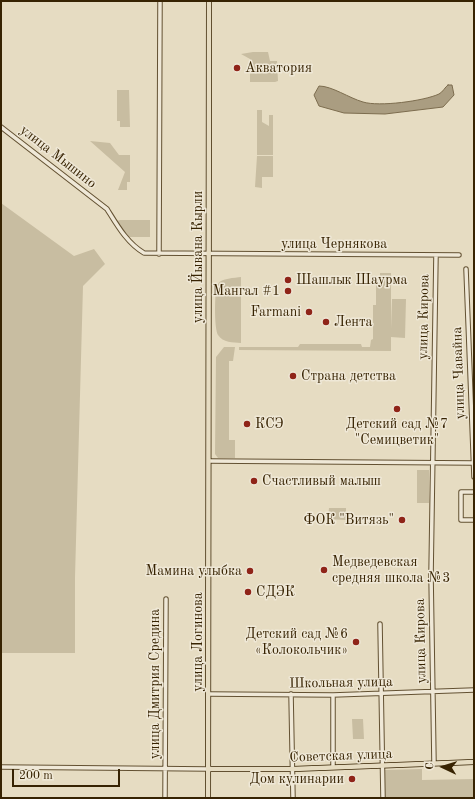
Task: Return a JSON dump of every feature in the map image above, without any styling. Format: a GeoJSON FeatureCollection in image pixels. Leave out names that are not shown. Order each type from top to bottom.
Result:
{"type":"FeatureCollection","features":[{"type":"Feature","properties":{"kind":"main road","name":"улица Йывана Кырли"},"geometry":{"type":"LineString","coordinates":[[209,1],[209,514]]}},
{"type":"Feature","properties":{"kind":"main road","name":"улица Логинова"},"geometry":{"type":"LineString","coordinates":[[208,798],[209,514]]}},
{"type":"Feature","properties":{"kind":"main road","name":"Советская улица"},"geometry":{"type":"LineString","coordinates":[[208,769],[334,768],[474,762]]}},
{"type":"Feature","properties":{"kind":"street"},"geometry":{"type":"LineString","coordinates":[[159,254],[160,1]]}},
{"type":"Feature","properties":{"kind":"street","name":"улица Мышино"},"geometry":{"type":"LineString","coordinates":[[1,127],[107,209],[113,221],[138,250],[144,253],[159,254]]}},
{"type":"Feature","properties":{"kind":"street","name":"улица Чернякова"},"geometry":{"type":"LineString","coordinates":[[159,254],[460,255]]}},
{"type":"Feature","properties":{"kind":"street","name":"улица Кирова"},"geometry":{"type":"LineString","coordinates":[[434,763],[433,462],[436,255]]}},
{"type":"Feature","properties":{"kind":"street","name":"улица Чавайна"},"geometry":{"type":"LineString","coordinates":[[466,269],[472,375],[474,477]]}},
{"type":"Feature","properties":{"kind":"street"},"geometry":{"type":"LineString","coordinates":[[209,461],[473,463]]}},
{"type":"Feature","properties":{"kind":"street"},"geometry":{"type":"LineString","coordinates":[[474,492],[461,492],[461,520],[474,520]]}},
{"type":"Feature","properties":{"kind":"street","name":"улица Дмитрия Средина"},"geometry":{"type":"LineString","coordinates":[[166,599],[166,798]]}},
{"type":"Feature","properties":{"kind":"street"},"geometry":{"type":"LineString","coordinates":[[380,624],[383,694],[383,798]]}},
{"type":"Feature","properties":{"kind":"street","name":"Школьная улица"},"geometry":{"type":"LineString","coordinates":[[209,694],[333,695],[474,690]]}},
{"type":"Feature","properties":{"kind":"street"},"geometry":{"type":"LineString","coordinates":[[291,694],[293,798]]}},
{"type":"Feature","properties":{"kind":"street"},"geometry":{"type":"LineString","coordinates":[[333,695],[334,768]]}},
{"type":"Feature","properties":{"kind":"street"},"geometry":{"type":"LineString","coordinates":[[1,767],[208,769]]}},
{"type":"Feature","properties":{"kind":"shaded area"},"geometry":{"type":"Polygon","coordinates":[[[268,52],[270,61],[277,61],[278,81],[250,82],[250,59],[241,54],[268,52]]]}},
{"type":"Feature","properties":{"kind":"shaded area"},"geometry":{"type":"Polygon","coordinates":[[[448,85],[452,85],[454,95],[443,107],[385,114],[344,113],[319,106],[314,95],[319,86],[335,90],[363,102],[390,104],[432,97],[440,93],[448,85]]]}},
{"type":"Feature","properties":{"kind":"shaded area"},"geometry":{"type":"Polygon","coordinates":[[[117,90],[129,90],[130,127],[120,127],[120,121],[117,121],[117,90]]]}},
{"type":"Feature","properties":{"kind":"shaded area"},"geometry":{"type":"Polygon","coordinates":[[[257,110],[262,110],[262,122],[269,126],[269,115],[273,115],[273,155],[257,155],[257,110]]]}},
{"type":"Feature","properties":{"kind":"shaded area"},"geometry":{"type":"Polygon","coordinates":[[[90,141],[110,143],[119,155],[130,155],[130,182],[127,182],[127,190],[118,190],[125,172],[90,141]]]}},
{"type":"Feature","properties":{"kind":"shaded area"},"geometry":{"type":"Polygon","coordinates":[[[257,156],[273,156],[273,177],[262,177],[262,188],[255,187],[257,156]]]}},
{"type":"Feature","properties":{"kind":"shaded area"},"geometry":{"type":"Polygon","coordinates":[[[1,203],[74,256],[94,249],[105,264],[83,286],[75,577],[75,653],[1,653],[1,203]]]}},
{"type":"Feature","properties":{"kind":"shaded area"},"geometry":{"type":"Polygon","coordinates":[[[150,220],[150,237],[128,237],[117,223],[117,221],[150,220]]]}},
{"type":"Feature","properties":{"kind":"shaded area"},"geometry":{"type":"Polygon","coordinates":[[[380,273],[391,273],[391,329],[392,299],[406,299],[405,338],[391,337],[391,351],[239,350],[239,347],[298,347],[300,344],[361,344],[362,347],[370,347],[371,340],[373,339],[373,305],[376,305],[376,285],[371,285],[371,283],[380,283],[380,273]]]}},
{"type":"Feature","properties":{"kind":"shaded area"},"geometry":{"type":"Polygon","coordinates":[[[241,277],[241,343],[225,341],[220,338],[217,332],[215,310],[218,284],[225,279],[241,277]]]}},
{"type":"Feature","properties":{"kind":"shaded area"},"geometry":{"type":"Polygon","coordinates":[[[224,347],[235,347],[233,361],[229,361],[229,440],[235,440],[235,458],[218,458],[215,454],[216,357],[224,347]]]}},
{"type":"Feature","properties":{"kind":"shaded area"},"geometry":{"type":"Polygon","coordinates":[[[417,470],[429,470],[429,503],[417,503],[417,470]]]}},
{"type":"Feature","properties":{"kind":"shaded area"},"geometry":{"type":"Polygon","coordinates":[[[329,508],[346,508],[346,520],[328,519],[329,508]]]}},
{"type":"Feature","properties":{"kind":"shaded area"},"geometry":{"type":"Polygon","coordinates":[[[352,719],[363,719],[364,739],[353,739],[352,719]]]}},
{"type":"Feature","properties":{"kind":"shaded area"},"geometry":{"type":"Polygon","coordinates":[[[422,769],[422,780],[474,779],[474,798],[385,798],[385,770],[422,769]]]}},
{"type":"Feature","properties":{"kind":"place","name":"Акватория"},"geometry":{"type":"Point","coordinates":[237,68]}},
{"type":"Feature","properties":{"kind":"place","name":"Шашлык Шаурма"},"geometry":{"type":"Point","coordinates":[288,280]}},
{"type":"Feature","properties":{"kind":"place","name":"Мангал #1"},"geometry":{"type":"Point","coordinates":[288,291]}},
{"type":"Feature","properties":{"kind":"place","name":"Farmani"},"geometry":{"type":"Point","coordinates":[309,312]}},
{"type":"Feature","properties":{"kind":"place","name":"Лента"},"geometry":{"type":"Point","coordinates":[326,322]}},
{"type":"Feature","properties":{"kind":"place","name":"Страна детства"},"geometry":{"type":"Point","coordinates":[293,376]}},
{"type":"Feature","properties":{"kind":"place","name":"Детский сад №7 \"Семицветик\""},"geometry":{"type":"Point","coordinates":[397,409]}},
{"type":"Feature","properties":{"kind":"place","name":"КСЭ"},"geometry":{"type":"Point","coordinates":[247,424]}},
{"type":"Feature","properties":{"kind":"place","name":"Счастливый малыш"},"geometry":{"type":"Point","coordinates":[254,481]}},
{"type":"Feature","properties":{"kind":"place","name":"ФОК \"Витязь\""},"geometry":{"type":"Point","coordinates":[402,520]}},
{"type":"Feature","properties":{"kind":"place","name":"Медведевская средняя школа №3"},"geometry":{"type":"Point","coordinates":[324,570]}},
{"type":"Feature","properties":{"kind":"place","name":"Мамина улыбка"},"geometry":{"type":"Point","coordinates":[250,571]}},
{"type":"Feature","properties":{"kind":"place","name":"СДЭК"},"geometry":{"type":"Point","coordinates":[248,592]}},
{"type":"Feature","properties":{"kind":"place","name":"Детский сад №6 «Колокольчик»"},"geometry":{"type":"Point","coordinates":[356,642]}},
{"type":"Feature","properties":{"kind":"place","name":"Дом кулинарии"},"geometry":{"type":"Point","coordinates":[352,779]}}]}
